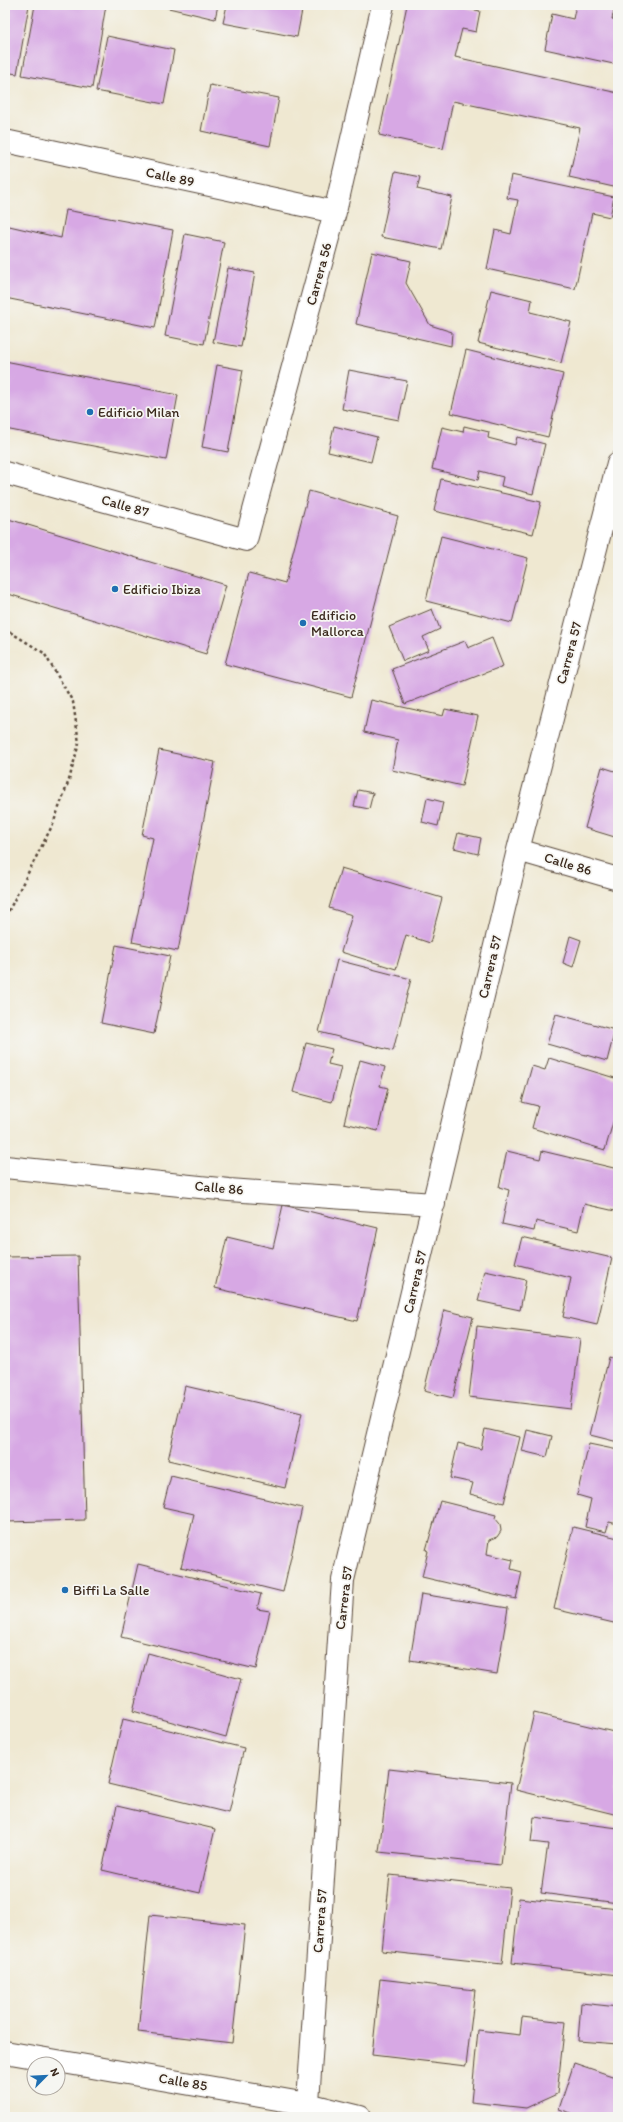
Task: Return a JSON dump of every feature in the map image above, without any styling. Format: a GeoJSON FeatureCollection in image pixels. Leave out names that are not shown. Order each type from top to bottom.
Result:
{"type":"FeatureCollection","features":[{"type":"Feature","properties":{"kind":"street","name":"Carrera 56"},"geometry":{"type":"LineString","coordinates":[[246,540],[335,212],[383,5]]}},
{"type":"Feature","properties":{"kind":"street","name":"Calle 89"},"geometry":{"type":"LineString","coordinates":[[5,141],[335,212]]}},
{"type":"Feature","properties":{"kind":"street","name":"Carrera 57"},"geometry":{"type":"LineString","coordinates":[[307,2110],[343,1580],[518,850],[618,463]]}},
{"type":"Feature","properties":{"kind":"street","name":"Calle 87"},"geometry":{"type":"LineString","coordinates":[[5,473],[246,540]]}},
{"type":"Feature","properties":{"kind":"street","name":"Calle 86"},"geometry":{"type":"LineString","coordinates":[[518,850],[618,879]]}},
{"type":"Feature","properties":{"kind":"street","name":"Calle 86"},"geometry":{"type":"LineString","coordinates":[[5,1167],[230,1190],[434,1204]]}},
{"type":"Feature","properties":{"kind":"street","name":"Calle 85"},"geometry":{"type":"LineString","coordinates":[[5,2052],[307,2110],[360,2117]]}},
{"type":"Feature","properties":{"kind":"path"},"geometry":{"type":"LineString","coordinates":[[5,629],[44,653],[73,702],[78,743],[69,780],[53,824],[5,918]]}},
{"type":"Feature","properties":{"kind":"building"},"geometry":{"type":"Polygon","coordinates":[[[5,5],[29,5],[17,74],[5,72],[5,5]]]}},
{"type":"Feature","properties":{"kind":"building"},"geometry":{"type":"Polygon","coordinates":[[[35,5],[106,5],[92,88],[22,75],[35,5]]]}},
{"type":"Feature","properties":{"kind":"building"},"geometry":{"type":"Polygon","coordinates":[[[156,5],[218,5],[215,19],[156,5]]]}},
{"type":"Feature","properties":{"kind":"building"},"geometry":{"type":"Polygon","coordinates":[[[227,5],[303,5],[297,37],[223,23],[227,5]]]}},
{"type":"Feature","properties":{"kind":"building"},"geometry":{"type":"Polygon","coordinates":[[[407,5],[467,5],[466,8],[480,11],[476,32],[462,29],[455,57],[618,93],[618,188],[569,177],[580,128],[453,101],[443,149],[379,135],[407,5]]]}},
{"type":"Feature","properties":{"kind":"building"},"geometry":{"type":"Polygon","coordinates":[[[576,5],[615,5],[612,19],[618,20],[618,65],[545,49],[552,14],[573,19],[576,5]]]}},
{"type":"Feature","properties":{"kind":"building"},"geometry":{"type":"Polygon","coordinates":[[[107,36],[174,50],[164,104],[96,91],[107,36]]]}},
{"type":"Feature","properties":{"kind":"building"},"geometry":{"type":"Polygon","coordinates":[[[210,85],[279,98],[270,146],[201,131],[210,85]]]}},
{"type":"Feature","properties":{"kind":"building"},"geometry":{"type":"Polygon","coordinates":[[[395,172],[420,177],[417,189],[452,197],[441,249],[381,237],[395,172]]]}},
{"type":"Feature","properties":{"kind":"building"},"geometry":{"type":"Polygon","coordinates":[[[511,175],[614,197],[610,217],[592,213],[575,289],[487,269],[495,230],[511,234],[518,200],[507,198],[511,175]]]}},
{"type":"Feature","properties":{"kind":"building"},"geometry":{"type":"Polygon","coordinates":[[[66,210],[173,230],[155,328],[5,298],[5,225],[61,238],[66,210]]]}},
{"type":"Feature","properties":{"kind":"building"},"geometry":{"type":"Polygon","coordinates":[[[185,234],[224,242],[204,344],[165,336],[185,234]]]}},
{"type":"Feature","properties":{"kind":"building"},"geometry":{"type":"Polygon","coordinates":[[[372,252],[411,261],[406,283],[430,325],[452,332],[451,346],[356,324],[372,252]]]}},
{"type":"Feature","properties":{"kind":"building"},"geometry":{"type":"Polygon","coordinates":[[[228,268],[255,273],[241,347],[213,342],[228,268]]]}},
{"type":"Feature","properties":{"kind":"building"},"geometry":{"type":"Polygon","coordinates":[[[491,290],[532,300],[530,312],[571,322],[561,363],[478,343],[491,290]]]}},
{"type":"Feature","properties":{"kind":"building"},"geometry":{"type":"Polygon","coordinates":[[[466,350],[563,374],[548,437],[451,413],[466,350]]]}},
{"type":"Feature","properties":{"kind":"building","name":"Edificio Milan"},"geometry":{"type":"Polygon","coordinates":[[[5,361],[178,395],[166,460],[5,429],[5,361]]]}},
{"type":"Feature","properties":{"kind":"building"},"geometry":{"type":"Polygon","coordinates":[[[217,365],[243,370],[228,452],[202,447],[217,365]]]}},
{"type":"Feature","properties":{"kind":"building"},"geometry":{"type":"Polygon","coordinates":[[[349,370],[407,381],[399,420],[342,409],[349,370]]]}},
{"type":"Feature","properties":{"kind":"building"},"geometry":{"type":"Polygon","coordinates":[[[334,426],[377,437],[371,462],[328,452],[334,426]]]}},
{"type":"Feature","properties":{"kind":"building"},"geometry":{"type":"Polygon","coordinates":[[[464,426],[489,432],[488,438],[515,445],[517,437],[545,444],[533,494],[501,486],[503,477],[480,471],[478,480],[432,469],[442,427],[463,432],[464,426]]]}},
{"type":"Feature","properties":{"kind":"building"},"geometry":{"type":"Polygon","coordinates":[[[441,479],[541,502],[533,534],[434,511],[441,479]]]}},
{"type":"Feature","properties":{"kind":"building","name":"Edificio Mallorca"},"geometry":{"type":"Polygon","coordinates":[[[309,491],[398,516],[351,697],[225,664],[249,573],[285,583],[309,491]]]}},
{"type":"Feature","properties":{"kind":"building","name":"Edificio Ibiza"},"geometry":{"type":"Polygon","coordinates":[[[5,518],[226,585],[206,654],[5,593],[5,518]]]}},
{"type":"Feature","properties":{"kind":"building"},"geometry":{"type":"Polygon","coordinates":[[[441,536],[528,558],[512,623],[426,601],[441,536]]]}},
{"type":"Feature","properties":{"kind":"building"},"geometry":{"type":"Polygon","coordinates":[[[432,609],[440,629],[423,637],[429,650],[403,661],[389,627],[432,609]]]}},
{"type":"Feature","properties":{"kind":"building"},"geometry":{"type":"Polygon","coordinates":[[[492,638],[503,666],[405,704],[392,669],[465,641],[468,648],[492,638]]]}},
{"type":"Feature","properties":{"kind":"building"},"geometry":{"type":"Polygon","coordinates":[[[371,700],[443,716],[445,709],[478,716],[462,786],[392,770],[398,740],[364,732],[371,700]]]}},
{"type":"Feature","properties":{"kind":"building"},"geometry":{"type":"Polygon","coordinates":[[[159,750],[215,762],[178,951],[132,942],[153,838],[142,835],[159,750]]]}},
{"type":"Feature","properties":{"kind":"building"},"geometry":{"type":"Polygon","coordinates":[[[602,767],[618,772],[618,838],[585,828],[602,767]]]}},
{"type":"Feature","properties":{"kind":"building"},"geometry":{"type":"Polygon","coordinates":[[[358,790],[373,793],[369,809],[354,806],[358,790]]]}},
{"type":"Feature","properties":{"kind":"building"},"geometry":{"type":"Polygon","coordinates":[[[427,798],[443,802],[438,826],[422,822],[427,798]]]}},
{"type":"Feature","properties":{"kind":"building"},"geometry":{"type":"Polygon","coordinates":[[[458,833],[481,838],[478,854],[454,848],[458,833]]]}},
{"type":"Feature","properties":{"kind":"building"},"geometry":{"type":"Polygon","coordinates":[[[341,868],[442,898],[430,943],[406,935],[396,969],[341,952],[352,915],[329,908],[341,868]]]}},
{"type":"Feature","properties":{"kind":"building"},"geometry":{"type":"Polygon","coordinates":[[[570,936],[581,940],[573,967],[563,963],[570,936]]]}},
{"type":"Feature","properties":{"kind":"building"},"geometry":{"type":"Polygon","coordinates":[[[116,945],[170,956],[154,1034],[101,1023],[116,945]]]}},
{"type":"Feature","properties":{"kind":"building"},"geometry":{"type":"Polygon","coordinates":[[[337,960],[411,979],[393,1051],[319,1032],[337,960]]]}},
{"type":"Feature","properties":{"kind":"building"},"geometry":{"type":"Polygon","coordinates":[[[556,1014],[615,1030],[607,1061],[547,1044],[556,1014]]]}},
{"type":"Feature","properties":{"kind":"building"},"geometry":{"type":"Polygon","coordinates":[[[306,1043],[332,1049],[328,1064],[341,1067],[332,1102],[293,1092],[306,1043]]]}},
{"type":"Feature","properties":{"kind":"building"},"geometry":{"type":"Polygon","coordinates":[[[549,1058],[618,1079],[618,1120],[614,1119],[605,1150],[532,1128],[538,1106],[522,1102],[532,1066],[545,1070],[549,1058]]]}},
{"type":"Feature","properties":{"kind":"building"},"geometry":{"type":"Polygon","coordinates":[[[360,1060],[385,1067],[380,1086],[388,1088],[378,1131],[344,1123],[360,1060]]]}},
{"type":"Feature","properties":{"kind":"building"},"geometry":{"type":"Polygon","coordinates":[[[507,1151],[540,1159],[542,1151],[618,1169],[618,1200],[615,1211],[584,1204],[578,1231],[536,1221],[534,1231],[502,1224],[509,1190],[499,1187],[507,1151]]]}},
{"type":"Feature","properties":{"kind":"building"},"geometry":{"type":"Polygon","coordinates":[[[283,1205],[378,1228],[357,1321],[215,1288],[227,1237],[273,1248],[283,1205]]]}},
{"type":"Feature","properties":{"kind":"building"},"geometry":{"type":"Polygon","coordinates":[[[522,1237],[612,1258],[597,1325],[563,1317],[571,1278],[515,1264],[522,1237]]]}},
{"type":"Feature","properties":{"kind":"building"},"geometry":{"type":"Polygon","coordinates":[[[78,1256],[85,1520],[5,1522],[5,1257],[78,1256]]]}},
{"type":"Feature","properties":{"kind":"building"},"geometry":{"type":"Polygon","coordinates":[[[485,1271],[526,1280],[520,1310],[478,1301],[485,1271]]]}},
{"type":"Feature","properties":{"kind":"building"},"geometry":{"type":"Polygon","coordinates":[[[444,1310],[473,1317],[453,1398],[424,1391],[444,1310]]]}},
{"type":"Feature","properties":{"kind":"building"},"geometry":{"type":"Polygon","coordinates":[[[477,1326],[580,1339],[571,1409],[469,1397],[477,1326]]]}},
{"type":"Feature","properties":{"kind":"building"},"geometry":{"type":"Polygon","coordinates":[[[609,1357],[618,1360],[618,1442],[590,1435],[609,1357]]]}},
{"type":"Feature","properties":{"kind":"building"},"geometry":{"type":"Polygon","coordinates":[[[185,1386],[302,1413],[285,1488],[168,1460],[185,1386]]]}},
{"type":"Feature","properties":{"kind":"building"},"geometry":{"type":"Polygon","coordinates":[[[485,1429],[520,1437],[504,1503],[470,1494],[473,1483],[450,1478],[458,1443],[481,1449],[485,1429]]]}},
{"type":"Feature","properties":{"kind":"building"},"geometry":{"type":"Polygon","coordinates":[[[527,1430],[552,1436],[547,1457],[522,1451],[527,1430]]]}},
{"type":"Feature","properties":{"kind":"building"},"geometry":{"type":"Polygon","coordinates":[[[589,1444],[618,1450],[618,1524],[609,1522],[606,1532],[585,1527],[591,1499],[577,1495],[589,1444]]]}},
{"type":"Feature","properties":{"kind":"building"},"geometry":{"type":"Polygon","coordinates":[[[171,1476],[302,1508],[283,1592],[181,1567],[194,1514],[163,1507],[171,1476]]]}},
{"type":"Feature","properties":{"kind":"building"},"geometry":{"type":"Polygon","coordinates":[[[440,1501],[496,1515],[495,1518],[500,1524],[501,1531],[497,1537],[489,1540],[487,1554],[513,1560],[511,1569],[522,1572],[516,1599],[422,1577],[428,1551],[426,1550],[440,1501]]]}},
{"type":"Feature","properties":{"kind":"building"},"geometry":{"type":"Polygon","coordinates":[[[573,1527],[618,1538],[618,1624],[554,1609],[573,1527]]]}},
{"type":"Feature","properties":{"kind":"building"},"geometry":{"type":"Polygon","coordinates":[[[138,1564],[261,1594],[257,1609],[270,1611],[256,1669],[121,1637],[138,1564]]]}},
{"type":"Feature","properties":{"kind":"building"},"geometry":{"type":"Polygon","coordinates":[[[421,1594],[508,1608],[497,1674],[410,1660],[421,1594]]]}},
{"type":"Feature","properties":{"kind":"building"},"geometry":{"type":"Polygon","coordinates":[[[148,1653],[241,1679],[226,1737],[133,1711],[148,1653]]]}},
{"type":"Feature","properties":{"kind":"building"},"geometry":{"type":"Polygon","coordinates":[[[534,1713],[618,1733],[618,1815],[516,1790],[534,1713]]]}},
{"type":"Feature","properties":{"kind":"building"},"geometry":{"type":"Polygon","coordinates":[[[123,1719],[244,1748],[229,1813],[108,1784],[123,1719]]]}},
{"type":"Feature","properties":{"kind":"building"},"geometry":{"type":"Polygon","coordinates":[[[389,1769],[511,1783],[501,1865],[379,1852],[389,1769]]]}},
{"type":"Feature","properties":{"kind":"building"},"geometry":{"type":"Polygon","coordinates":[[[117,1806],[215,1829],[200,1893],[102,1870],[117,1806]]]}},
{"type":"Feature","properties":{"kind":"building"},"geometry":{"type":"Polygon","coordinates":[[[534,1817],[618,1828],[618,1903],[541,1893],[548,1844],[531,1842],[534,1817]]]}},
{"type":"Feature","properties":{"kind":"building"},"geometry":{"type":"Polygon","coordinates":[[[390,1875],[510,1888],[502,1964],[382,1951],[390,1875]]]}},
{"type":"Feature","properties":{"kind":"building"},"geometry":{"type":"Polygon","coordinates":[[[519,1898],[618,1909],[618,1975],[512,1963],[519,1898]]]}},
{"type":"Feature","properties":{"kind":"building"},"geometry":{"type":"Polygon","coordinates":[[[150,1915],[245,1925],[232,2043],[138,2032],[150,1915]]]}},
{"type":"Feature","properties":{"kind":"building"},"geometry":{"type":"Polygon","coordinates":[[[380,1979],[475,1990],[466,2066],[372,2055],[380,1979]]]}},
{"type":"Feature","properties":{"kind":"building"},"geometry":{"type":"Polygon","coordinates":[[[581,2003],[618,2007],[618,2044],[578,2041],[581,2003]]]}},
{"type":"Feature","properties":{"kind":"building"},"geometry":{"type":"Polygon","coordinates":[[[522,2017],[565,2022],[557,2094],[526,2108],[471,2102],[478,2030],[520,2035],[522,2017]]]}},
{"type":"Feature","properties":{"kind":"building"},"geometry":{"type":"Polygon","coordinates":[[[574,2063],[618,2078],[618,2117],[583,2117],[559,2109],[574,2063]]]}},
{"type":"Feature","properties":{"kind":"place","name":"Edificio Milan"},"geometry":{"type":"Point","coordinates":[90,412]}},
{"type":"Feature","properties":{"kind":"place","name":"Edificio Ibiza"},"geometry":{"type":"Point","coordinates":[115,589]}},
{"type":"Feature","properties":{"kind":"place","name":"Edificio Mallorca"},"geometry":{"type":"Point","coordinates":[303,623]}},
{"type":"Feature","properties":{"kind":"place","name":"Biffi La Salle"},"geometry":{"type":"Point","coordinates":[65,1590]}}]}
